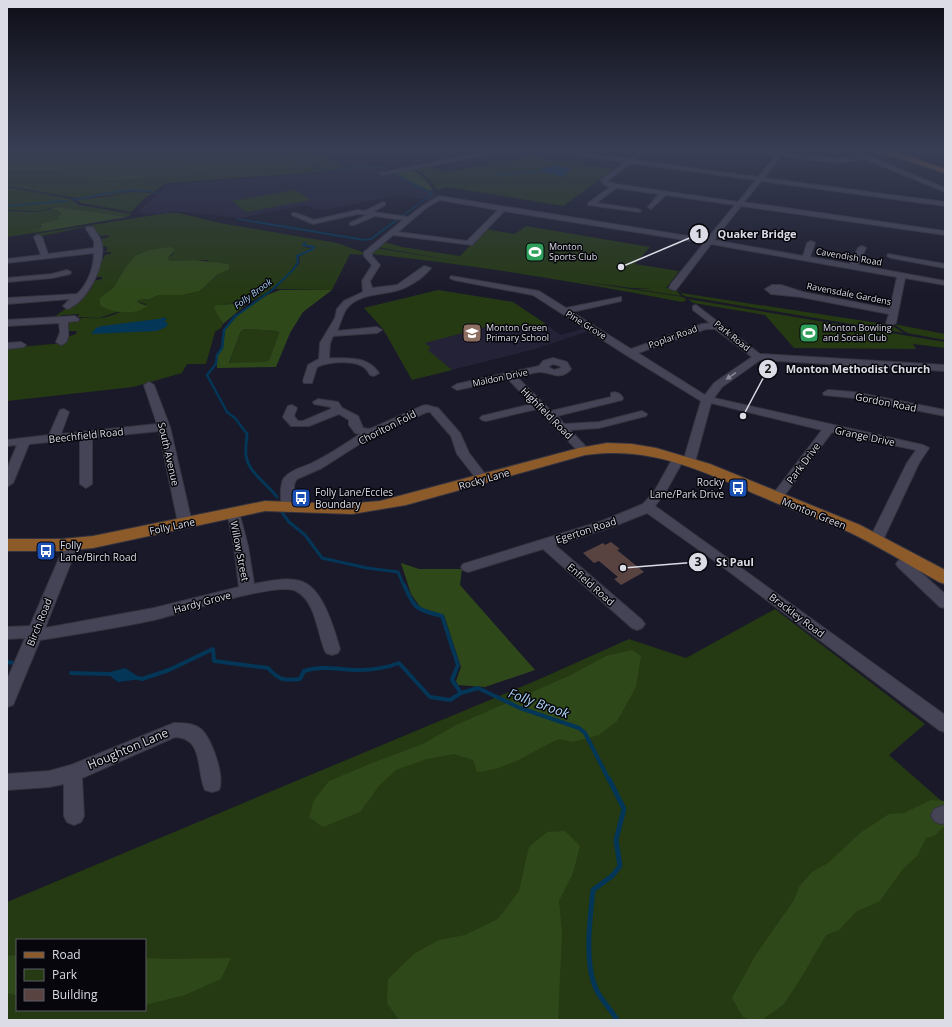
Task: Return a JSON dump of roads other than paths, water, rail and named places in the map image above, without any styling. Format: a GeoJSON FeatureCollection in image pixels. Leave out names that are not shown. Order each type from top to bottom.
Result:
{"type":"FeatureCollection","features":[{"type":"Feature","properties":{"kind":"main road","name":"Rocky Lane"},"geometry":{"type":"LineString","coordinates":[[288,505],[344,509],[378,507],[584,450],[602,447],[623,447],[684,460]]}},
{"type":"Feature","properties":{"kind":"main road","name":"Monton Green"},"geometry":{"type":"LineString","coordinates":[[684,460],[777,497],[876,540],[945,578]]}},
{"type":"Feature","properties":{"kind":"main road","name":"Folly Lane"},"geometry":{"type":"LineString","coordinates":[[7,545],[71,545],[110,540],[233,512],[265,506],[288,505]]}},
{"type":"Feature","properties":{"kind":"street","name":"Cavendish Road"},"geometry":{"type":"LineString","coordinates":[[410,219],[434,201],[442,198],[806,258],[901,276],[944,280]]}},
{"type":"Feature","properties":{"kind":"street"},"geometry":{"type":"LineString","coordinates":[[598,198],[590,204],[638,211]]}},
{"type":"Feature","properties":{"kind":"street"},"geometry":{"type":"LineString","coordinates":[[651,207],[659,198]]}},
{"type":"Feature","properties":{"kind":"street"},"geometry":{"type":"LineString","coordinates":[[702,198],[945,232]]}},
{"type":"Feature","properties":{"kind":"street"},"geometry":{"type":"LineString","coordinates":[[673,288],[745,198]]}},
{"type":"Feature","properties":{"kind":"street"},"geometry":{"type":"LineString","coordinates":[[900,198],[945,204]]}},
{"type":"Feature","properties":{"kind":"street"},"geometry":{"type":"LineString","coordinates":[[352,224],[383,204]]}},
{"type":"Feature","properties":{"kind":"street"},"geometry":{"type":"LineString","coordinates":[[392,233],[469,243],[503,208]]}},
{"type":"Feature","properties":{"kind":"street"},"geometry":{"type":"LineString","coordinates":[[295,216],[311,223],[349,213],[410,219]]}},
{"type":"Feature","properties":{"kind":"street"},"geometry":{"type":"LineString","coordinates":[[368,291],[366,281],[376,264],[368,256],[368,252],[410,219]]}},
{"type":"Feature","properties":{"kind":"street"},"geometry":{"type":"LineString","coordinates":[[48,321],[87,289],[95,274],[100,253],[101,238],[90,229]]}},
{"type":"Feature","properties":{"kind":"street"},"geometry":{"type":"LineString","coordinates":[[33,246],[40,241],[46,256]]}},
{"type":"Feature","properties":{"kind":"street"},"geometry":{"type":"LineString","coordinates":[[806,258],[811,243]]}},
{"type":"Feature","properties":{"kind":"street"},"geometry":{"type":"LineString","coordinates":[[853,267],[862,248]]}},
{"type":"Feature","properties":{"kind":"street"},"geometry":{"type":"LineString","coordinates":[[7,261],[46,256],[100,253]]}},
{"type":"Feature","properties":{"kind":"street"},"geometry":{"type":"LineString","coordinates":[[897,257],[945,266]]}},
{"type":"Feature","properties":{"kind":"street"},"geometry":{"type":"LineString","coordinates":[[324,360],[325,343],[339,318],[343,306],[363,296],[368,291],[388,291],[402,287],[427,268]]}},
{"type":"Feature","properties":{"kind":"street"},"geometry":{"type":"LineString","coordinates":[[7,280],[31,276],[52,276],[67,272]]}},
{"type":"Feature","properties":{"kind":"street"},"geometry":{"type":"LineString","coordinates":[[891,323],[901,276]]}},
{"type":"Feature","properties":{"kind":"street","name":"Pine Grove"},"geometry":{"type":"LineString","coordinates":[[454,278],[534,292],[693,393],[706,399]]}},
{"type":"Feature","properties":{"kind":"street","name":"Ravensdale Gardens"},"geometry":{"type":"LineString","coordinates":[[801,294],[894,312]]}},
{"type":"Feature","properties":{"kind":"street"},"geometry":{"type":"LineString","coordinates":[[7,301],[78,296]]}},
{"type":"Feature","properties":{"kind":"street"},"geometry":{"type":"LineString","coordinates":[[565,311],[618,299]]}},
{"type":"Feature","properties":{"kind":"street","name":"Park Road"},"geometry":{"type":"LineString","coordinates":[[684,460],[696,442],[706,399],[718,385],[758,357],[696,308]]}},
{"type":"Feature","properties":{"kind":"street"},"geometry":{"type":"LineString","coordinates":[[7,323],[75,319]]}},
{"type":"Feature","properties":{"kind":"street"},"geometry":{"type":"LineString","coordinates":[[65,320],[63,324],[66,336]]}},
{"type":"Feature","properties":{"kind":"street","name":"Poplar Road"},"geometry":{"type":"LineString","coordinates":[[629,353],[705,326],[717,326]]}},
{"type":"Feature","properties":{"kind":"street"},"geometry":{"type":"LineString","coordinates":[[329,334],[377,330]]}},
{"type":"Feature","properties":{"kind":"street"},"geometry":{"type":"LineString","coordinates":[[7,346],[21,345]]}},
{"type":"Feature","properties":{"kind":"street"},"geometry":{"type":"LineString","coordinates":[[758,357],[945,368]]}},
{"type":"Feature","properties":{"kind":"street"},"geometry":{"type":"LineString","coordinates":[[308,381],[313,365],[324,360],[362,362],[372,368],[374,373]]}},
{"type":"Feature","properties":{"kind":"street","name":"Maldon Drive"},"geometry":{"type":"LineString","coordinates":[[457,387],[543,368]]}},
{"type":"Feature","properties":{"kind":"street","name":"Highfield Road"},"geometry":{"type":"LineString","coordinates":[[510,376],[584,450]]}},
{"type":"Feature","properties":{"kind":"street","name":"South Avenue"},"geometry":{"type":"LineString","coordinates":[[149,386],[164,427],[185,523]]}},
{"type":"Feature","properties":{"kind":"street","name":"Gordon Road"},"geometry":{"type":"LineString","coordinates":[[828,392],[854,395],[945,413]]}},
{"type":"Feature","properties":{"kind":"street"},"geometry":{"type":"LineString","coordinates":[[549,415],[618,398],[615,395]]}},
{"type":"Feature","properties":{"kind":"street","name":"Grange Drive"},"geometry":{"type":"LineString","coordinates":[[706,399],[923,448],[913,463],[876,540]]}},
{"type":"Feature","properties":{"kind":"street"},"geometry":{"type":"LineString","coordinates":[[318,402],[334,404],[337,408],[336,411]]}},
{"type":"Feature","properties":{"kind":"street"},"geometry":{"type":"LineString","coordinates":[[486,418],[539,405]]}},
{"type":"Feature","properties":{"kind":"street"},"geometry":{"type":"LineString","coordinates":[[292,408],[288,416],[295,424],[300,424],[336,411],[341,411],[354,418],[355,425],[359,431],[371,433]]}},
{"type":"Feature","properties":{"kind":"street","name":"Chorlton Fold"},"geometry":{"type":"LineString","coordinates":[[288,505],[289,480],[293,476],[318,465],[371,433],[426,408],[434,410],[456,435],[463,454],[483,479]]}},
{"type":"Feature","properties":{"kind":"street"},"geometry":{"type":"LineString","coordinates":[[53,439],[64,412]]}},
{"type":"Feature","properties":{"kind":"street"},"geometry":{"type":"LineString","coordinates":[[562,428],[571,426],[599,425],[641,413]]}},
{"type":"Feature","properties":{"kind":"street","name":"Beechfield Road"},"geometry":{"type":"LineString","coordinates":[[7,443],[164,427]]}},
{"type":"Feature","properties":{"kind":"street","name":"Park Drive"},"geometry":{"type":"LineString","coordinates":[[777,497],[829,428]]}},
{"type":"Feature","properties":{"kind":"street"},"geometry":{"type":"LineString","coordinates":[[86,435],[86,484]]}},
{"type":"Feature","properties":{"kind":"street"},"geometry":{"type":"LineString","coordinates":[[7,483],[25,441]]}},
{"type":"Feature","properties":{"kind":"street","name":"Egerton Road"},"geometry":{"type":"LineString","coordinates":[[468,567],[627,517],[648,507],[684,460]]}},
{"type":"Feature","properties":{"kind":"street","name":"Brackley Road"},"geometry":{"type":"LineString","coordinates":[[648,507],[724,561],[945,725]]}},
{"type":"Feature","properties":{"kind":"street","name":"Willow Street"},"geometry":{"type":"LineString","coordinates":[[233,512],[241,546],[247,590]]}},
{"type":"Feature","properties":{"kind":"street","name":"Enfield Road"},"geometry":{"type":"LineString","coordinates":[[545,543],[636,624]]}},
{"type":"Feature","properties":{"kind":"street","name":"Birch Road"},"geometry":{"type":"LineString","coordinates":[[7,700],[71,545]]}},
{"type":"Feature","properties":{"kind":"street"},"geometry":{"type":"LineString","coordinates":[[903,564],[945,603]]}},
{"type":"Feature","properties":{"kind":"street","name":"Hardy Grove"},"geometry":{"type":"LineString","coordinates":[[7,634],[35,633],[152,614],[247,590],[287,584],[297,585],[304,589],[323,620],[332,649]]}},
{"type":"Feature","properties":{"kind":"street","name":"Houghton Lane"},"geometry":{"type":"LineString","coordinates":[[7,782],[49,779],[73,773],[174,730],[184,728],[191,730],[198,736],[202,743],[212,784]]}},
{"type":"Feature","properties":{"kind":"street"},"geometry":{"type":"LineString","coordinates":[[73,773],[74,816]]}},
{"type":"Feature","properties":{"kind":"water"},"geometry":{"type":"Polygon","coordinates":[[[163,319],[168,324],[166,327],[157,331],[91,334],[96,328],[102,326],[163,319]]]}},
{"type":"Feature","properties":{"kind":"water"},"geometry":{"type":"Polygon","coordinates":[[[125,668],[142,679],[118,682],[106,673],[125,668]]]}},
{"type":"Feature","properties":{"kind":"waterway","name":"Folly Brook"},"geometry":{"type":"LineString","coordinates":[[73,200],[84,198]]}},
{"type":"Feature","properties":{"kind":"waterway","name":"Folly Brook"},"geometry":{"type":"LineString","coordinates":[[393,223],[427,198]]}},
{"type":"Feature","properties":{"kind":"waterway","name":"Folly Brook"},"geometry":{"type":"LineString","coordinates":[[7,206],[66,201]]}},
{"type":"Feature","properties":{"kind":"waterway","name":"Folly Brook"},"geometry":{"type":"LineString","coordinates":[[238,219],[256,222]]}},
{"type":"Feature","properties":{"kind":"waterway","name":"Folly Brook"},"geometry":{"type":"LineString","coordinates":[[256,222],[365,240],[371,239],[394,222]]}},
{"type":"Feature","properties":{"kind":"waterway","name":"Folly Brook"},"geometry":{"type":"LineString","coordinates":[[256,222],[262,223]]}},
{"type":"Feature","properties":{"kind":"waterway","name":"Folly Brook"},"geometry":{"type":"LineString","coordinates":[[236,316],[272,290],[293,270],[298,262],[297,256],[313,249],[314,247],[303,245],[305,243]]}},
{"type":"Feature","properties":{"kind":"waterway","name":"Folly Brook"},"geometry":{"type":"LineString","coordinates":[[236,315],[224,330],[222,348],[217,355],[216,364],[207,375],[227,412],[235,418],[247,434]]}},
{"type":"Feature","properties":{"kind":"waterway","name":"Folly Brook"},"geometry":{"type":"LineString","coordinates":[[247,434],[247,461],[254,473],[277,497]]}},
{"type":"Feature","properties":{"kind":"waterway","name":"Folly Brook"},"geometry":{"type":"LineString","coordinates":[[281,511],[289,522],[305,535],[322,558],[367,568],[398,572],[404,586]]}},
{"type":"Feature","properties":{"kind":"waterway","name":"Folly Brook"},"geometry":{"type":"LineString","coordinates":[[404,585],[417,607],[421,610],[442,616],[458,665],[452,680],[461,693]]}},
{"type":"Feature","properties":{"kind":"waterway"},"geometry":{"type":"LineString","coordinates":[[138,678],[142,679],[169,670],[213,649],[214,661],[268,668],[275,675],[286,680],[300,679],[304,671],[311,669],[325,668],[369,670],[399,663],[430,697],[450,700],[461,693]]}},
{"type":"Feature","properties":{"kind":"waterway"},"geometry":{"type":"LineString","coordinates":[[7,662],[14,663]]}},
{"type":"Feature","properties":{"kind":"waterway"},"geometry":{"type":"LineString","coordinates":[[71,673],[109,674]]}},
{"type":"Feature","properties":{"kind":"waterway","name":"Folly Brook"},"geometry":{"type":"LineString","coordinates":[[461,693],[478,688],[520,708],[579,728],[585,733],[609,780]]}},
{"type":"Feature","properties":{"kind":"waterway","name":"Folly Brook"},"geometry":{"type":"LineString","coordinates":[[609,779],[624,809],[616,840],[620,866],[612,876],[593,890],[589,927],[589,953],[592,978],[596,989],[617,1020]]}},
{"type":"Feature","properties":{"kind":"place","name":"Monton Sports Club"},"geometry":{"type":"Point","coordinates":[535,252]}},
{"type":"Feature","properties":{"kind":"place","name":"Quaker Bridge"},"geometry":{"type":"Point","coordinates":[621,267]}},
{"type":"Feature","properties":{"kind":"place","name":"Monton Green Primary School"},"geometry":{"type":"Point","coordinates":[472,333]}},
{"type":"Feature","properties":{"kind":"place","name":"Monton Bowling and Social Club"},"geometry":{"type":"Point","coordinates":[809,333]}},
{"type":"Feature","properties":{"kind":"place","name":"Monton Methodist Church"},"geometry":{"type":"Point","coordinates":[743,416]}},
{"type":"Feature","properties":{"kind":"place","name":"Rocky Lane/Park Drive"},"geometry":{"type":"Point","coordinates":[738,488]}},
{"type":"Feature","properties":{"kind":"place","name":"Folly Lane/Eccles Boundary"},"geometry":{"type":"Point","coordinates":[301,498]}},
{"type":"Feature","properties":{"kind":"place","name":"Folly Lane/Birch Road"},"geometry":{"type":"Point","coordinates":[46,551]}},
{"type":"Feature","properties":{"kind":"place","name":"St Paul"},"geometry":{"type":"Point","coordinates":[623,568]}}]}
